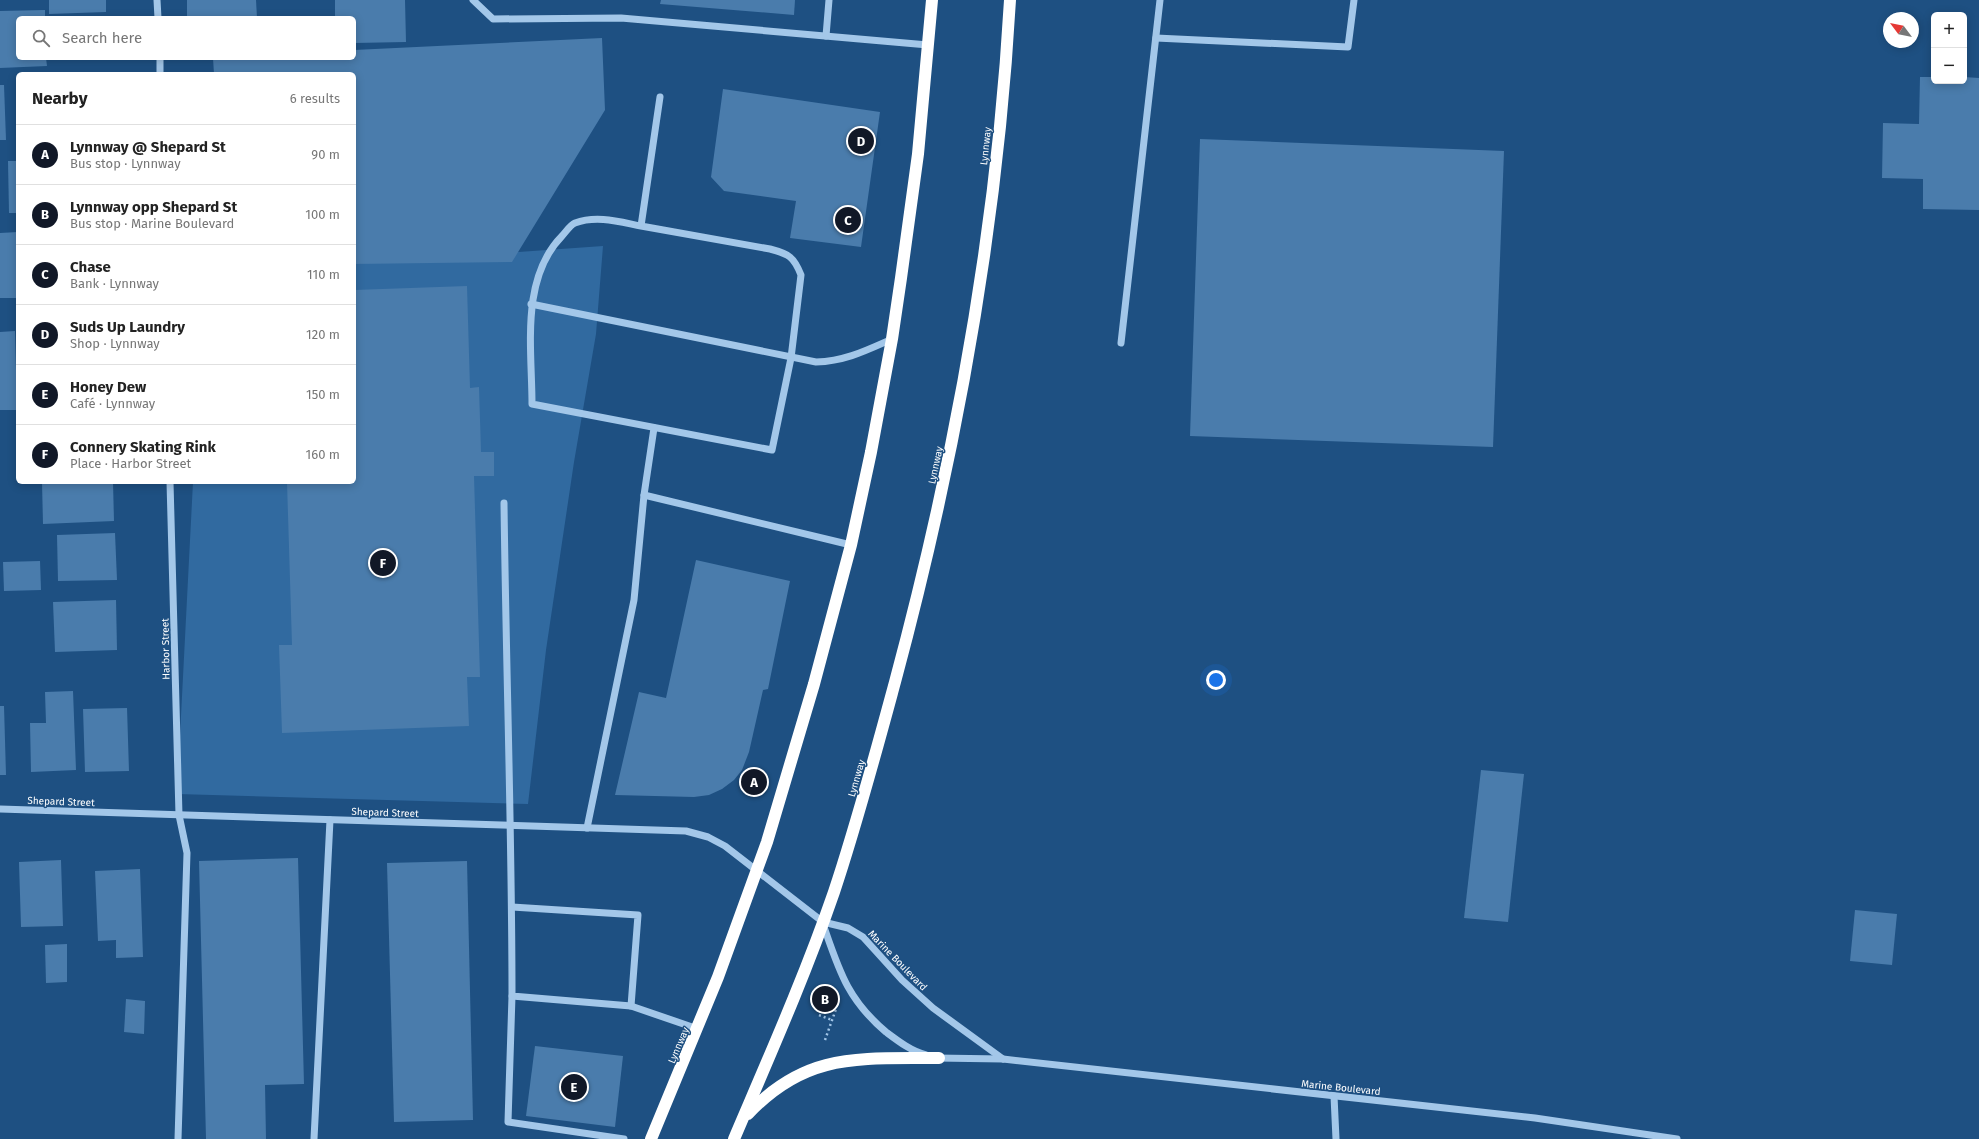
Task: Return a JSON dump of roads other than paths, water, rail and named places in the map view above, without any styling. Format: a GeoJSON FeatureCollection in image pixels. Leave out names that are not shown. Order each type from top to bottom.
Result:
{"type":"FeatureCollection","features":[{"type":"Feature","properties":{"kind":"highway","name":"Lynnway"},"geometry":{"type":"LineString","coordinates":[[651,1139],[698,1029],[758,870],[814,684],[851,545],[871,452],[892,339],[918,154],[932,0]]}},
{"type":"Feature","properties":{"kind":"highway","name":"Lynnway"},"geometry":{"type":"LineString","coordinates":[[734,1139],[792,1005],[823,922],[855,825],[918,598],[947,466],[968,358],[988,223],[1003,90],[1010,0]]}},
{"type":"Feature","properties":{"kind":"highway"},"geometry":{"type":"LineString","coordinates":[[742,1121],[761,1101],[775,1090],[802,1074],[828,1064],[858,1059],[939,1058]]}},
{"type":"Feature","properties":{"kind":"street"},"geometry":{"type":"LineString","coordinates":[[157,0],[158,16]]}},
{"type":"Feature","properties":{"kind":"street"},"geometry":{"type":"LineString","coordinates":[[473,0],[493,18],[621,18],[928,45]]}},
{"type":"Feature","properties":{"kind":"street"},"geometry":{"type":"LineString","coordinates":[[826,36],[829,0]]}},
{"type":"Feature","properties":{"kind":"street"},"geometry":{"type":"LineString","coordinates":[[1121,343],[1160,0]]}},
{"type":"Feature","properties":{"kind":"street"},"geometry":{"type":"LineString","coordinates":[[1156,38],[1348,47],[1354,0]]}},
{"type":"Feature","properties":{"kind":"street"},"geometry":{"type":"LineString","coordinates":[[160,60],[160,72]]}},
{"type":"Feature","properties":{"kind":"street"},"geometry":{"type":"LineString","coordinates":[[641,226],[660,97]]}},
{"type":"Feature","properties":{"kind":"street"},"geometry":{"type":"LineString","coordinates":[[594,219],[611,220],[786,253],[796,262],[801,275],[791,358],[772,450],[532,404],[531,304],[540,271],[555,243],[574,224],[594,219]]}},
{"type":"Feature","properties":{"kind":"street"},"geometry":{"type":"LineString","coordinates":[[531,304],[816,362],[835,361],[854,356],[892,339]]}},
{"type":"Feature","properties":{"kind":"street"},"geometry":{"type":"LineString","coordinates":[[587,828],[634,600],[644,495],[654,428]]}},
{"type":"Feature","properties":{"kind":"street","name":"Harbor Street"},"geometry":{"type":"LineString","coordinates":[[170,484],[179,815],[187,853],[178,1139]]}},
{"type":"Feature","properties":{"kind":"street"},"geometry":{"type":"LineString","coordinates":[[644,495],[851,545]]}},
{"type":"Feature","properties":{"kind":"street"},"geometry":{"type":"LineString","coordinates":[[504,503],[512,907],[512,996],[508,1122],[624,1139]]}},
{"type":"Feature","properties":{"kind":"street","name":"Shepard Street"},"geometry":{"type":"LineString","coordinates":[[0,809],[686,831],[700,834],[725,846],[758,870]]}},
{"type":"Feature","properties":{"kind":"street"},"geometry":{"type":"LineString","coordinates":[[314,1139],[330,820]]}},
{"type":"Feature","properties":{"kind":"street"},"geometry":{"type":"LineString","coordinates":[[758,870],[823,922]]}},
{"type":"Feature","properties":{"kind":"street"},"geometry":{"type":"LineString","coordinates":[[512,907],[638,914],[631,1006]]}},
{"type":"Feature","properties":{"kind":"street","name":"Marine Boulevard"},"geometry":{"type":"LineString","coordinates":[[823,922],[840,972],[857,1003],[877,1024],[905,1046],[920,1053],[939,1058],[1003,1059],[1542,1119],[1677,1139]]}},
{"type":"Feature","properties":{"kind":"street","name":"Marine Boulevard"},"geometry":{"type":"LineString","coordinates":[[823,922],[848,928],[863,937],[902,980],[933,1008],[1003,1059]]}},
{"type":"Feature","properties":{"kind":"street"},"geometry":{"type":"LineString","coordinates":[[512,996],[631,1006],[698,1029]]}},
{"type":"Feature","properties":{"kind":"street"},"geometry":{"type":"LineString","coordinates":[[1334,1096],[1336,1139]]}},
{"type":"Feature","properties":{"kind":"place","name":"Suds Up Laundry"},"geometry":{"type":"Point","coordinates":[861,141]}},
{"type":"Feature","properties":{"kind":"place","name":"Chase"},"geometry":{"type":"Point","coordinates":[848,220]}},
{"type":"Feature","properties":{"kind":"place","name":"Connery Skating Rink"},"geometry":{"type":"Point","coordinates":[383,563]}},
{"type":"Feature","properties":{"kind":"place","name":"Lynnway @ Shepard St"},"geometry":{"type":"Point","coordinates":[754,782]}},
{"type":"Feature","properties":{"kind":"place","name":"Lynnway opp Shepard St"},"geometry":{"type":"Point","coordinates":[825,999]}},
{"type":"Feature","properties":{"kind":"place","name":"Honey Dew"},"geometry":{"type":"Point","coordinates":[574,1087]}}]}
